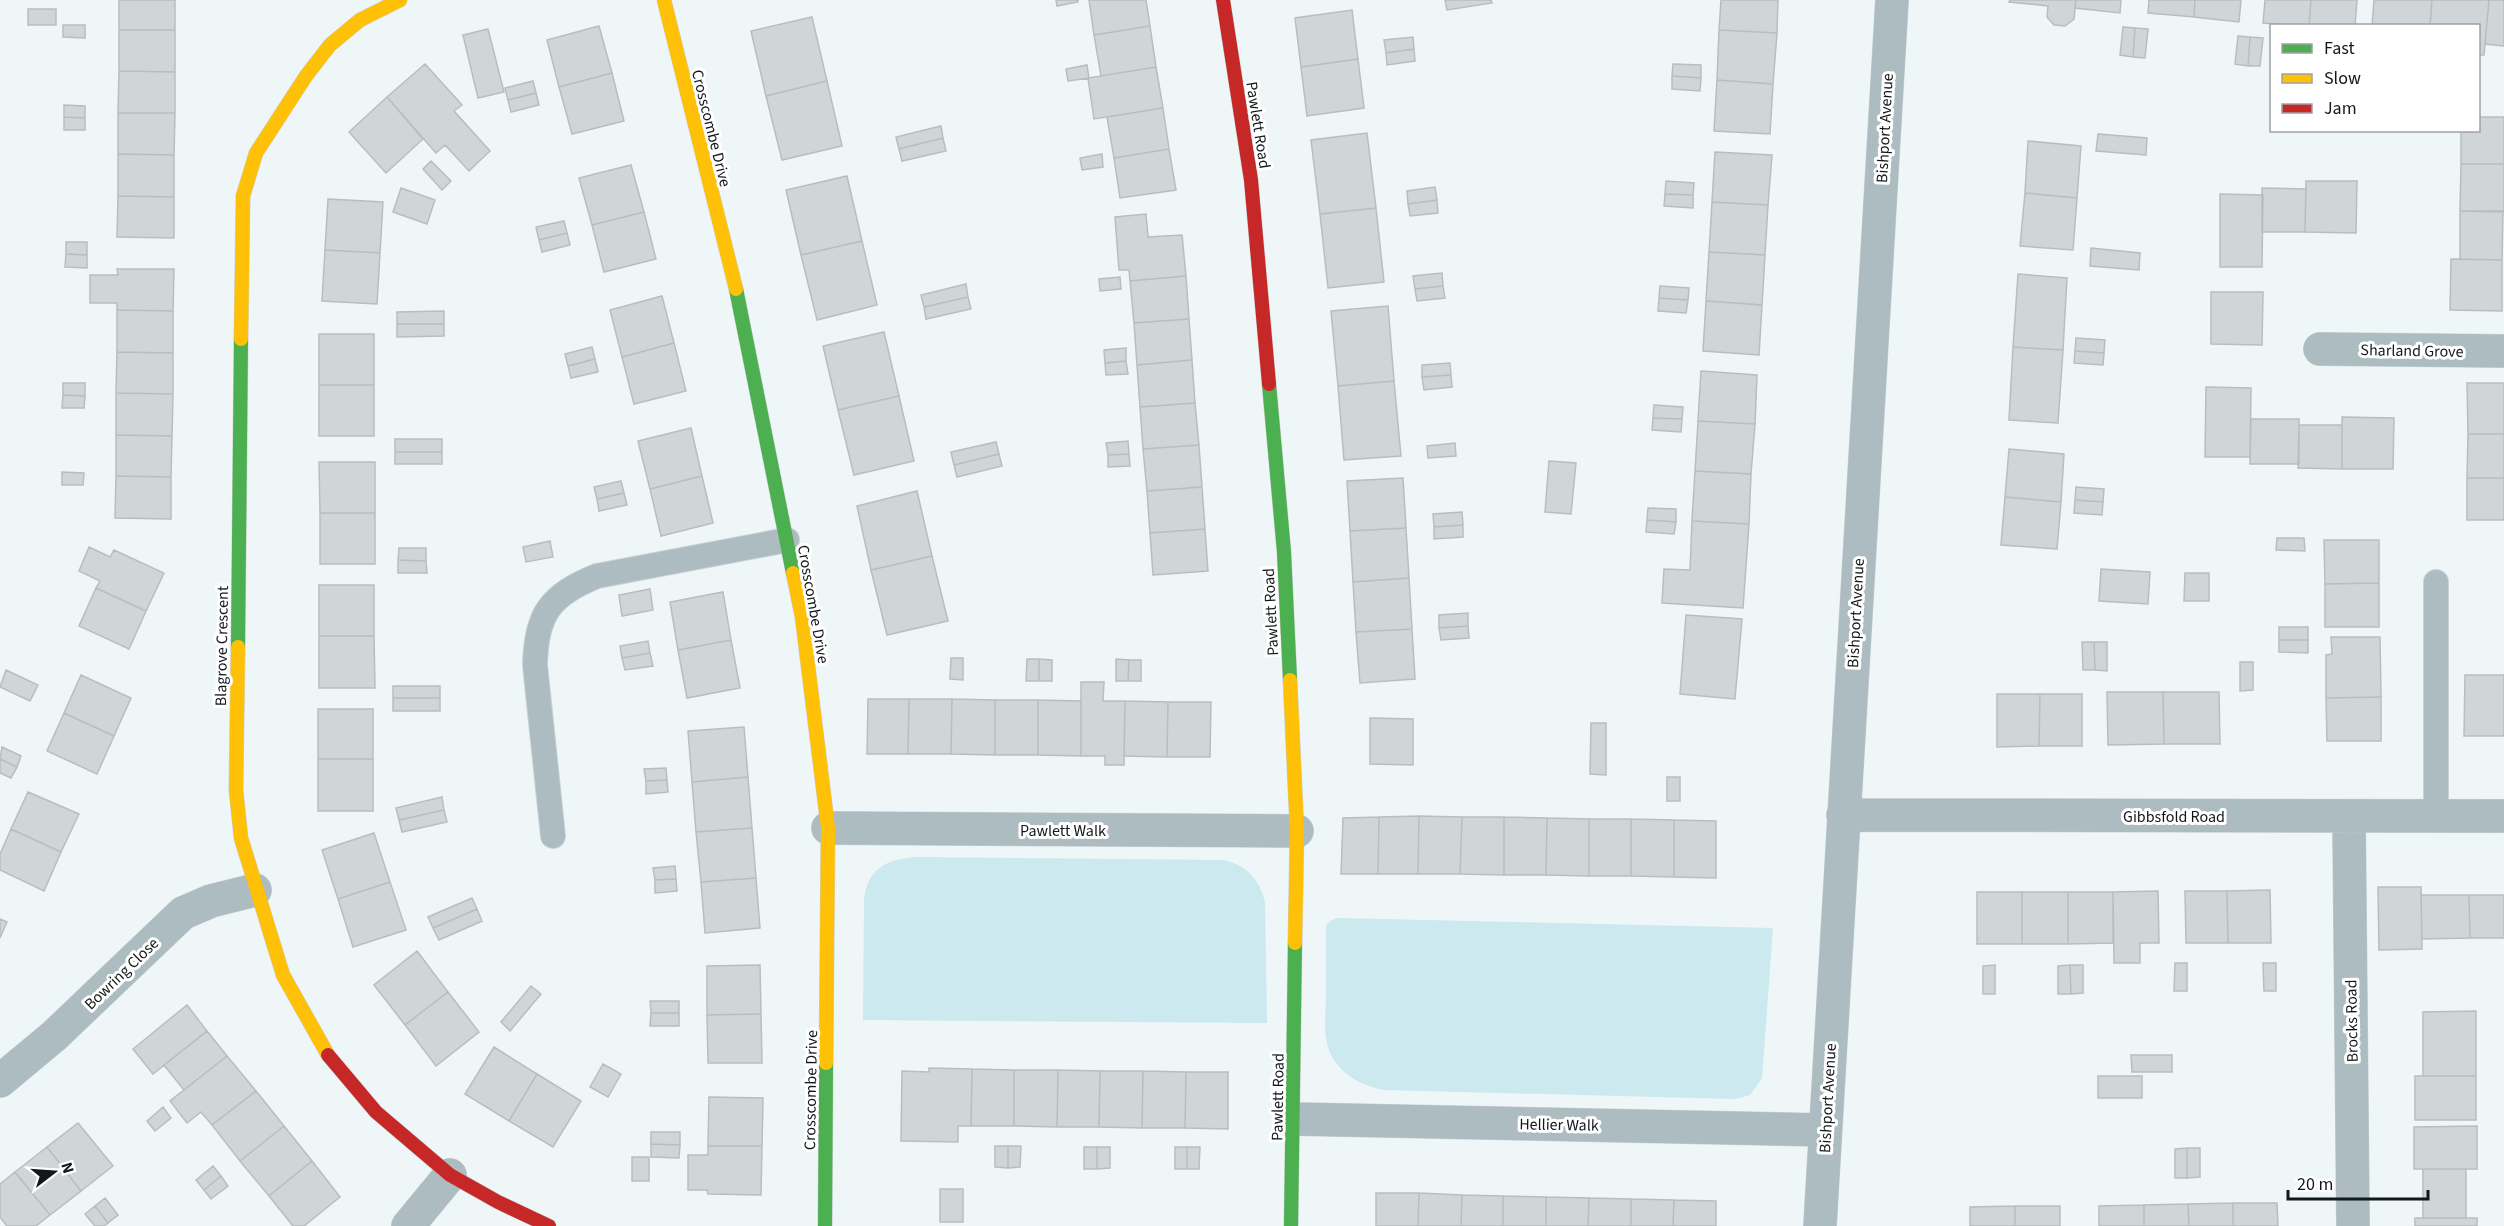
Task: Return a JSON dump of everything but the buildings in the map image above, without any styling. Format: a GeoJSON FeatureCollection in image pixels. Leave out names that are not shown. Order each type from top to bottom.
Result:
{"type":"FeatureCollection","features":[{"type":"Feature","properties":{"kind":"street","name":"Blagrove Crescent"},"geometry":{"type":"LineString","coordinates":[[400,0],[355,24],[326,48],[302,79],[258,148],[243,196],[236,790],[241,838],[255,890],[283,975],[329,1056],[376,1112],[450,1175],[498,1202],[549,1226]]}},
{"type":"Feature","properties":{"kind":"street","name":"Crosscombe Drive"},"geometry":{"type":"LineString","coordinates":[[664,0],[739,303],[802,618],[828,828],[825,1226]]}},
{"type":"Feature","properties":{"kind":"street","name":"Pawlett Road"},"geometry":{"type":"LineString","coordinates":[[1223,0],[1252,191],[1284,552],[1297,831],[1292,1226]]}},
{"type":"Feature","properties":{"kind":"street","name":"Bishport Avenue"},"geometry":{"type":"LineString","coordinates":[[1820,1226],[1892,0]]}},
{"type":"Feature","properties":{"kind":"street","name":"Sharland Grove"},"geometry":{"type":"LineString","coordinates":[[2320,349],[2504,351]]}},
{"type":"Feature","properties":{"kind":"street","name":"Gibbsfold Road"},"geometry":{"type":"LineString","coordinates":[[1843,815],[2504,816]]}},
{"type":"Feature","properties":{"kind":"street","name":"Brocks Road"},"geometry":{"type":"LineString","coordinates":[[2349,816],[2353,1226]]}},
{"type":"Feature","properties":{"kind":"street","name":"Pawlett Walk"},"geometry":{"type":"LineString","coordinates":[[828,828],[1297,831]]}},
{"type":"Feature","properties":{"kind":"street","name":"Bowring Close"},"geometry":{"type":"LineString","coordinates":[[0,1081],[54,1036],[183,913],[211,901],[255,890]]}},
{"type":"Feature","properties":{"kind":"street","name":"Hellier Walk"},"geometry":{"type":"LineString","coordinates":[[1293,1119],[1825,1130]]}},
{"type":"Feature","properties":{"kind":"street"},"geometry":{"type":"LineString","coordinates":[[408,1226],[450,1175]]}},
{"type":"Feature","properties":{"kind":"lane"},"geometry":{"type":"LineString","coordinates":[[554,836],[535,664],[536,640],[542,619],[554,600],[574,585],[597,576],[787,540]]}},
{"type":"Feature","properties":{"kind":"lane"},"geometry":{"type":"LineString","coordinates":[[2436,582],[2436,816]]}},
{"type":"Feature","properties":{"kind":"shaded area"},"geometry":{"type":"Polygon","coordinates":[[[904,858],[1223,860],[1239,865],[1251,874],[1265,902],[1267,1023],[863,1020],[866,890],[869,881],[879,868],[904,858]]]}},
{"type":"Feature","properties":{"kind":"shaded area"},"geometry":{"type":"Polygon","coordinates":[[[1337,918],[1773,928],[1762,1078],[1750,1095],[1735,1099],[1374,1088],[1346,1073],[1328,1049],[1325,1022],[1326,926],[1337,918]]]}},
{"type":"Feature","properties":{"kind":"traffic: fast"},"geometry":{"type":"LineString","coordinates":[[736,289],[793,573]]}},
{"type":"Feature","properties":{"kind":"traffic: fast"},"geometry":{"type":"LineString","coordinates":[[238,647],[241,339]]}},
{"type":"Feature","properties":{"kind":"traffic: fast"},"geometry":{"type":"LineString","coordinates":[[1269,384],[1284,552],[1290,680]]}},
{"type":"Feature","properties":{"kind":"traffic: fast"},"geometry":{"type":"LineString","coordinates":[[1291,1226],[1295,943]]}},
{"type":"Feature","properties":{"kind":"traffic: fast"},"geometry":{"type":"LineString","coordinates":[[825,1226],[826,1063]]}},
{"type":"Feature","properties":{"kind":"traffic: slow"},"geometry":{"type":"LineString","coordinates":[[241,339],[243,196],[256,153],[306,76],[330,45],[360,20],[400,0]]}},
{"type":"Feature","properties":{"kind":"traffic: slow"},"geometry":{"type":"LineString","coordinates":[[664,0],[736,289]]}},
{"type":"Feature","properties":{"kind":"traffic: slow"},"geometry":{"type":"LineString","coordinates":[[793,573],[802,617],[828,828],[826,1063]]}},
{"type":"Feature","properties":{"kind":"traffic: slow"},"geometry":{"type":"LineString","coordinates":[[238,647],[236,790],[241,838],[283,975],[328,1055]]}},
{"type":"Feature","properties":{"kind":"traffic: slow"},"geometry":{"type":"LineString","coordinates":[[1290,680],[1297,831],[1295,943]]}},
{"type":"Feature","properties":{"kind":"traffic: jam"},"geometry":{"type":"LineString","coordinates":[[1223,0],[1251,180],[1269,384]]}},
{"type":"Feature","properties":{"kind":"traffic: jam"},"geometry":{"type":"LineString","coordinates":[[328,1055],[376,1112],[450,1175],[498,1202],[549,1226]]}}]}
